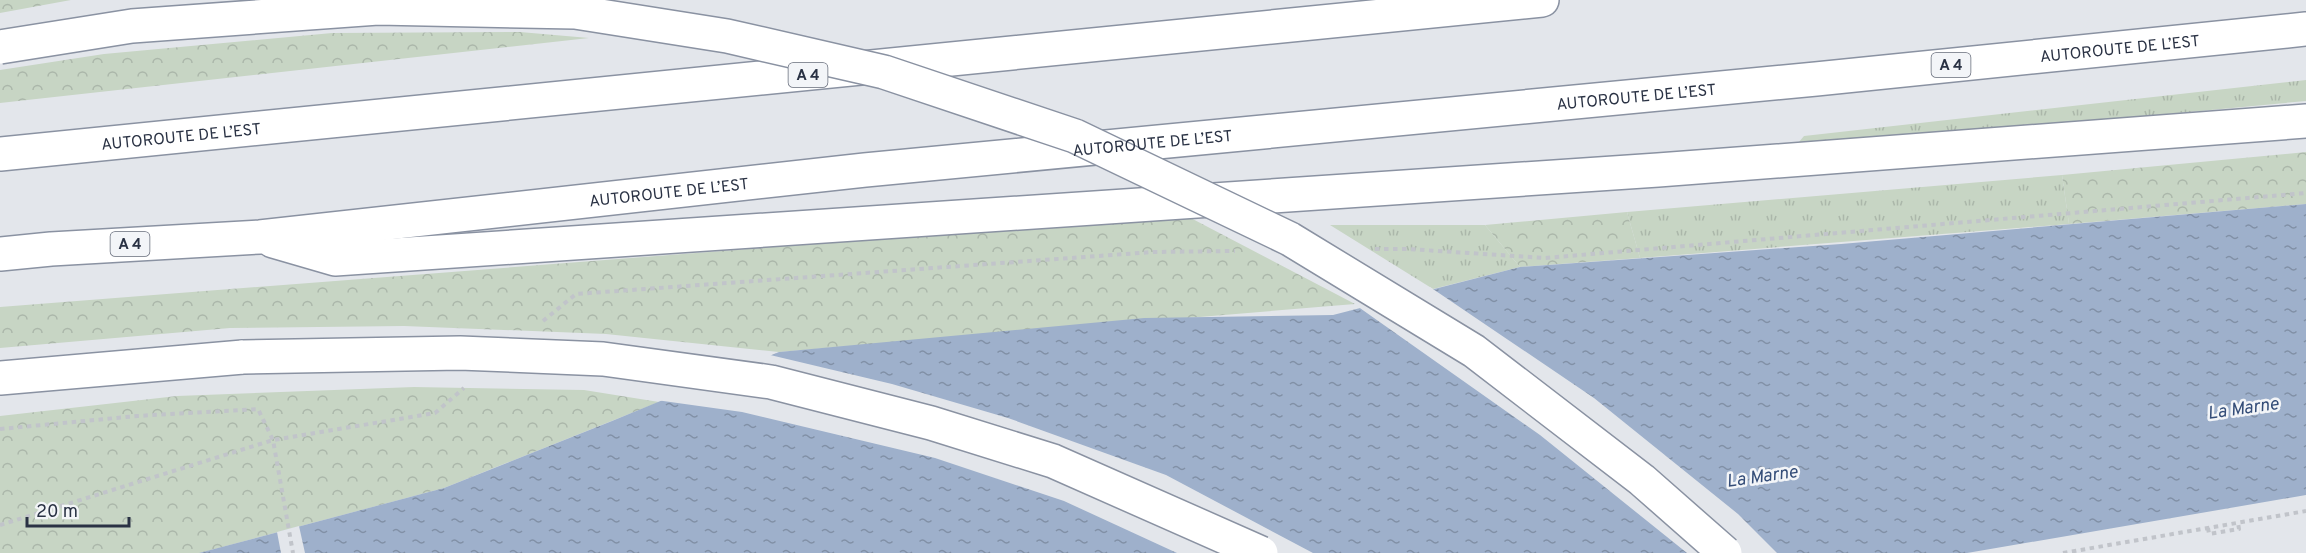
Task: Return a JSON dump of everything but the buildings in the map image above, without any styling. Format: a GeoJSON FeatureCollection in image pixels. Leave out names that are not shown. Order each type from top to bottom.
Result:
{"type":"FeatureCollection","features":[{"type":"Feature","properties":{"kind":"highway","name":"AUTOROUTE DE L’EST"},"geometry":{"type":"LineString","coordinates":[[0,154],[1542,0]]}},
{"type":"Feature","properties":{"kind":"highway"},"geometry":{"type":"LineString","coordinates":[[0,47],[132,26],[378,8],[575,12],[727,36],[884,72],[1075,136],[1290,239],[1474,351],[1642,480],[1725,553]]}},
{"type":"Feature","properties":{"kind":"highway","name":"AUTOROUTE DE L’EST"},"geometry":{"type":"LineString","coordinates":[[0,254],[260,237],[854,171],[1805,80],[2306,29]]}},
{"type":"Feature","properties":{"kind":"highway"},"geometry":{"type":"LineString","coordinates":[[260,237],[335,259],[1658,170],[2306,121]]}},
{"type":"Feature","properties":{"kind":"highway"},"geometry":{"type":"LineString","coordinates":[[0,378],[243,357],[460,353],[603,359],[771,382],[931,423],[1053,461],[1261,553]]}},
{"type":"Feature","properties":{"kind":"path"},"geometry":{"type":"LineString","coordinates":[[0,429],[137,416],[258,409],[273,440],[293,553]]}},
{"type":"Feature","properties":{"kind":"path"},"geometry":{"type":"LineString","coordinates":[[0,525],[273,440]]}},
{"type":"Feature","properties":{"kind":"path"},"geometry":{"type":"LineString","coordinates":[[2064,553],[2306,511]]}},
{"type":"Feature","properties":{"kind":"green space"},"geometry":{"type":"Polygon","coordinates":[[[0,0],[71,0],[0,13],[0,0]]]}},
{"type":"Feature","properties":{"kind":"green space"},"geometry":{"type":"Polygon","coordinates":[[[520,32],[589,38],[0,103],[0,70],[104,54],[332,33],[520,32]]]}},
{"type":"Feature","properties":{"kind":"green space"},"geometry":{"type":"Polygon","coordinates":[[[2306,80],[2306,101],[1793,149],[1804,136],[2306,80]]]}},
{"type":"Feature","properties":{"kind":"green space"},"geometry":{"type":"Polygon","coordinates":[[[2306,152],[2306,204],[2069,224],[2062,175],[2306,152]]]}},
{"type":"Feature","properties":{"kind":"green space"},"geometry":{"type":"Polygon","coordinates":[[[2062,175],[2069,224],[1640,258],[1627,212],[2062,175]]]}},
{"type":"Feature","properties":{"kind":"green space"},"geometry":{"type":"Polygon","coordinates":[[[1627,212],[1640,258],[1520,267],[1485,225],[1627,212]]]}},
{"type":"Feature","properties":{"kind":"green space"},"geometry":{"type":"Polygon","coordinates":[[[1185,215],[1355,304],[779,352],[606,334],[404,326],[230,328],[0,348],[0,307],[1185,215]]]}},
{"type":"Feature","properties":{"kind":"green space"},"geometry":{"type":"Polygon","coordinates":[[[1330,225],[1485,225],[1520,267],[1433,289],[1330,225]]]}},
{"type":"Feature","properties":{"kind":"green space"},"geometry":{"type":"Polygon","coordinates":[[[414,387],[584,390],[659,402],[444,488],[200,553],[0,553],[0,416],[177,396],[414,387]]]}},
{"type":"Feature","properties":{"kind":"water","name":"La Marne"},"geometry":{"type":"Polygon","coordinates":[[[2306,204],[2306,495],[1967,553],[199,553],[444,488],[779,352],[1144,318],[1333,315],[1520,267],[1841,244],[2306,204]]]}},
{"type":"Feature","properties":{"kind":"pier"},"geometry":{"type":"Polygon","coordinates":[[[1430,287],[1594,398],[1738,514],[1777,553],[1687,553],[1540,435],[1357,306],[1430,287]]]}},
{"type":"Feature","properties":{"kind":"pier"},"geometry":{"type":"Polygon","coordinates":[[[766,354],[892,384],[1008,418],[1166,475],[1313,553],[1177,553],[1064,501],[935,458],[742,412],[656,400],[766,354]]]}},
{"type":"Feature","properties":{"kind":"pier"},"geometry":{"type":"Polygon","coordinates":[[[299,526],[305,553],[281,553],[277,532],[299,526]]]}}]}
